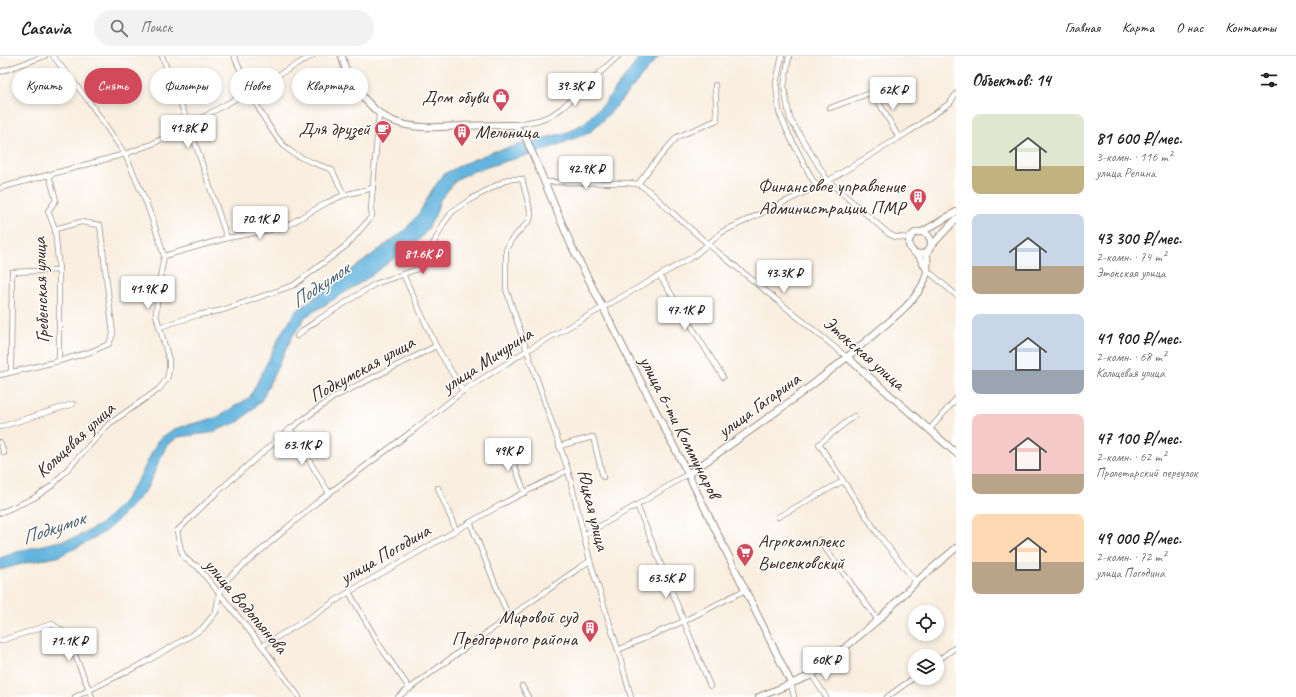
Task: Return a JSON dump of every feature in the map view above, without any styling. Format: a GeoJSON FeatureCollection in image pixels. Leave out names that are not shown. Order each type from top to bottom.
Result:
{"type":"FeatureCollection","features":[{"type":"Feature","properties":{"kind":"main road"},"geometry":{"type":"LineString","coordinates":[[342,56],[344,69],[351,82],[379,114],[391,121],[420,127],[514,125]]}},
{"type":"Feature","properties":{"kind":"main road","name":"улица 6-ти Коммунаров"},"geometry":{"type":"LineString","coordinates":[[514,125],[525,136],[572,247],[688,474],[791,683]]}},
{"type":"Feature","properties":{"kind":"main road"},"geometry":{"type":"LineString","coordinates":[[956,212],[922,232],[914,234],[910,238],[910,248],[913,252],[923,254],[956,219]]}},
{"type":"Feature","properties":{"kind":"main road","name":"улица Гагарина"},"geometry":{"type":"LineString","coordinates":[[688,474],[772,416],[848,358],[902,310],[915,296],[925,280],[928,271],[930,237],[922,232]]}},
{"type":"Feature","properties":{"kind":"main road"},"geometry":{"type":"LineString","coordinates":[[918,254],[928,271]]}},
{"type":"Feature","properties":{"kind":"main road","name":"Этокская улица"},"geometry":{"type":"LineString","coordinates":[[848,358],[956,453]]}},
{"type":"Feature","properties":{"kind":"main road"},"geometry":{"type":"LineString","coordinates":[[759,697],[812,675],[878,620],[916,582],[956,548]]}},
{"type":"Feature","properties":{"kind":"street"},"geometry":{"type":"LineString","coordinates":[[0,72],[45,56]]}},
{"type":"Feature","properties":{"kind":"street","name":"Кольцевая улица"},"geometry":{"type":"LineString","coordinates":[[0,513],[34,498],[53,484],[109,424],[158,389],[167,379],[169,360],[156,315],[158,288],[164,256],[146,202],[124,154],[88,100],[53,56]]}},
{"type":"Feature","properties":{"kind":"street"},"geometry":{"type":"LineString","coordinates":[[162,56],[189,125],[227,238]]}},
{"type":"Feature","properties":{"kind":"street"},"geometry":{"type":"LineString","coordinates":[[234,56],[239,68]]}},
{"type":"Feature","properties":{"kind":"street"},"geometry":{"type":"LineString","coordinates":[[284,70],[304,58],[312,56]]}},
{"type":"Feature","properties":{"kind":"street"},"geometry":{"type":"LineString","coordinates":[[514,125],[539,120],[552,115],[562,108],[618,56]]}},
{"type":"Feature","properties":{"kind":"street"},"geometry":{"type":"LineString","coordinates":[[782,56],[776,82],[779,112],[788,135],[818,187]]}},
{"type":"Feature","properties":{"kind":"street"},"geometry":{"type":"LineString","coordinates":[[788,56],[784,87],[790,119],[828,181],[889,234],[895,237],[910,238]]}},
{"type":"Feature","properties":{"kind":"street"},"geometry":{"type":"LineString","coordinates":[[830,108],[873,92],[896,81]]}},
{"type":"Feature","properties":{"kind":"street"},"geometry":{"type":"LineString","coordinates":[[544,182],[638,184],[677,137],[716,120],[715,85]]}},
{"type":"Feature","properties":{"kind":"street"},"geometry":{"type":"LineString","coordinates":[[873,92],[899,138]]}},
{"type":"Feature","properties":{"kind":"street","name":"улица Мичурина"},"geometry":{"type":"LineString","coordinates":[[75,697],[144,663],[202,629],[216,612],[219,594],[225,581],[329,493],[463,391],[526,351],[694,256],[722,232],[828,181],[899,138],[950,103],[956,94]]}},
{"type":"Feature","properties":{"kind":"street"},"geometry":{"type":"LineString","coordinates":[[0,188],[124,154],[152,144],[230,102]]}},
{"type":"Feature","properties":{"kind":"street"},"geometry":{"type":"LineString","coordinates":[[258,104],[278,139],[290,151],[302,158],[332,170],[344,195]]}},
{"type":"Feature","properties":{"kind":"street"},"geometry":{"type":"LineString","coordinates":[[159,327],[198,315],[223,310],[294,285],[347,245],[372,216],[371,209],[379,114]]}},
{"type":"Feature","properties":{"kind":"street","name":"Гребенская улица"},"geometry":{"type":"LineString","coordinates":[[49,175],[56,200],[48,211],[55,229],[59,270],[59,361]]}},
{"type":"Feature","properties":{"kind":"street","name":"Юцкая улица"},"geometry":{"type":"LineString","coordinates":[[403,274],[418,269],[424,262],[444,223],[453,211],[508,179],[522,179],[531,214],[530,220],[511,240],[506,250],[506,289],[568,470],[590,562],[618,650],[631,697]]}},
{"type":"Feature","properties":{"kind":"street","name":"Этокская улица"},"geometry":{"type":"LineString","coordinates":[[638,184],[648,190],[708,244],[848,358]]}},
{"type":"Feature","properties":{"kind":"street"},"geometry":{"type":"LineString","coordinates":[[164,256],[227,238],[261,232],[288,225],[328,202],[344,195],[373,188]]}},
{"type":"Feature","properties":{"kind":"street"},"geometry":{"type":"LineString","coordinates":[[0,375],[90,352],[109,344],[113,334],[100,225],[81,222],[55,229]]}},
{"type":"Feature","properties":{"kind":"street"},"geometry":{"type":"LineString","coordinates":[[11,372],[12,272],[59,270]]}},
{"type":"Feature","properties":{"kind":"street"},"geometry":{"type":"LineString","coordinates":[[928,271],[956,295]]}},
{"type":"Feature","properties":{"kind":"street"},"geometry":{"type":"LineString","coordinates":[[297,336],[318,320],[375,284],[403,274],[436,346],[463,391]]}},
{"type":"Feature","properties":{"kind":"street"},"geometry":{"type":"LineString","coordinates":[[660,276],[723,377]]}},
{"type":"Feature","properties":{"kind":"street","name":"Подкумская улица"},"geometry":{"type":"LineString","coordinates":[[177,531],[214,495],[290,429],[334,397],[436,346]]}},
{"type":"Feature","properties":{"kind":"street"},"geometry":{"type":"LineString","coordinates":[[929,430],[956,399]]}},
{"type":"Feature","properties":{"kind":"street"},"geometry":{"type":"LineString","coordinates":[[0,427],[73,404]]}},
{"type":"Feature","properties":{"kind":"street"},"geometry":{"type":"LineString","coordinates":[[854,416],[819,444],[878,534],[916,582]]}},
{"type":"Feature","properties":{"kind":"street"},"geometry":{"type":"LineString","coordinates":[[290,429],[329,493]]}},
{"type":"Feature","properties":{"kind":"street","name":"Юцкая улица"},"geometry":{"type":"LineString","coordinates":[[560,446],[593,437],[603,477]]}},
{"type":"Feature","properties":{"kind":"street"},"geometry":{"type":"LineString","coordinates":[[0,442],[4,453]]}},
{"type":"Feature","properties":{"kind":"street"},"geometry":{"type":"LineString","coordinates":[[507,446],[525,493]]}},
{"type":"Feature","properties":{"kind":"street","name":"улица Погодина"},"geometry":{"type":"LineString","coordinates":[[262,646],[311,617],[348,592],[502,504],[568,470]]}},
{"type":"Feature","properties":{"kind":"street","name":"улица Гагарина"},"geometry":{"type":"LineString","coordinates":[[584,535],[688,474]]}},
{"type":"Feature","properties":{"kind":"street"},"geometry":{"type":"LineString","coordinates":[[778,517],[843,481]]}},
{"type":"Feature","properties":{"kind":"street"},"geometry":{"type":"LineString","coordinates":[[438,488],[456,530]]}},
{"type":"Feature","properties":{"kind":"street"},"geometry":{"type":"LineString","coordinates":[[637,505],[710,686]]}},
{"type":"Feature","properties":{"kind":"street"},"geometry":{"type":"LineString","coordinates":[[470,522],[509,618]]}},
{"type":"Feature","properties":{"kind":"street","name":"улица Водопьянова"},"geometry":{"type":"LineString","coordinates":[[177,531],[182,555],[188,562],[197,566],[262,646],[299,697]]}},
{"type":"Feature","properties":{"kind":"street"},"geometry":{"type":"LineString","coordinates":[[819,540],[878,620]]}},
{"type":"Feature","properties":{"kind":"street"},"geometry":{"type":"LineString","coordinates":[[398,697],[462,650],[590,562]]}},
{"type":"Feature","properties":{"kind":"street"},"geometry":{"type":"LineString","coordinates":[[618,650],[684,621],[745,590]]}},
{"type":"Feature","properties":{"kind":"street"},"geometry":{"type":"LineString","coordinates":[[348,592],[380,646],[410,689]]}},
{"type":"Feature","properties":{"kind":"street"},"geometry":{"type":"LineString","coordinates":[[0,641],[52,624],[66,633],[92,697]]}},
{"type":"Feature","properties":{"kind":"street"},"geometry":{"type":"LineString","coordinates":[[944,656],[956,647]]}},
{"type":"Feature","properties":{"kind":"street"},"geometry":{"type":"LineString","coordinates":[[812,675],[826,697]]}},
{"type":"Feature","properties":{"kind":"street"},"geometry":{"type":"LineString","coordinates":[[887,697],[908,681]]}},
{"type":"Feature","properties":{"kind":"street","name":"улица 6-ти Коммунаров"},"geometry":{"type":"LineString","coordinates":[[791,683],[794,697]]}},
{"type":"Feature","properties":{"kind":"street"},"geometry":{"type":"LineString","coordinates":[[522,686],[528,697]]}},
{"type":"Feature","properties":{"kind":"water"},"geometry":{"type":"Polygon","coordinates":[[[641,56],[659,56],[612,111],[589,133],[539,152],[474,171],[457,179],[440,200],[428,229],[419,240],[365,280],[305,317],[292,337],[261,401],[240,421],[210,433],[178,437],[166,446],[147,488],[128,510],[106,531],[57,557],[29,562],[0,570],[0,558],[23,550],[77,537],[101,524],[123,502],[141,475],[158,440],[174,429],[218,417],[250,397],[282,332],[295,312],[404,231],[418,215],[432,190],[444,174],[465,163],[492,152],[568,132],[584,123],[604,104],[641,56]]]}},
{"type":"Feature","properties":{"kind":"place","name":"Дом обуви"},"geometry":{"type":"Point","coordinates":[501,112]}},
{"type":"Feature","properties":{"kind":"place","name":"Для друзей"},"geometry":{"type":"Point","coordinates":[383,144]}},
{"type":"Feature","properties":{"kind":"place","name":"Мельница"},"geometry":{"type":"Point","coordinates":[462,147]}},
{"type":"Feature","properties":{"kind":"place","name":"Финансовое управление Администрации ПМР"},"geometry":{"type":"Point","coordinates":[918,212]}},
{"type":"Feature","properties":{"kind":"place","name":"Агрокомплекс Выселковский"},"geometry":{"type":"Point","coordinates":[745,567]}},
{"type":"Feature","properties":{"kind":"place","name":"Мировой суд Предгорного района"},"geometry":{"type":"Point","coordinates":[590,643]}},
{"type":"Feature","properties":{"kind":"water label","name":"Подкумок"},"geometry":{"type":"Point","coordinates":[320,285]}},
{"type":"Feature","properties":{"kind":"water label","name":"Подкумок"},"geometry":{"type":"Point","coordinates":[53,528]}}]}
